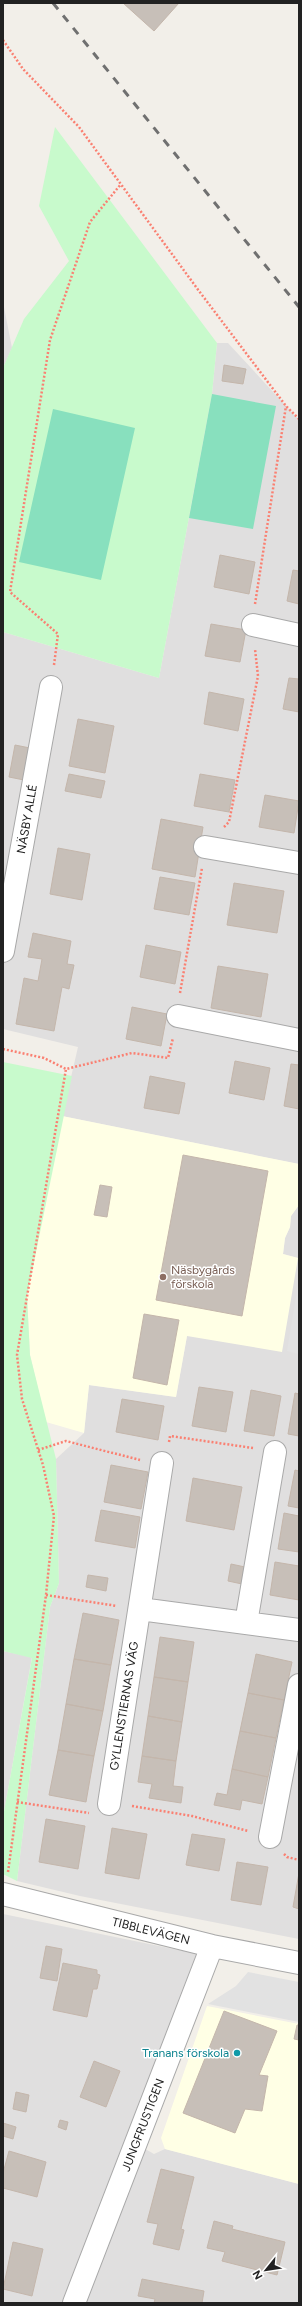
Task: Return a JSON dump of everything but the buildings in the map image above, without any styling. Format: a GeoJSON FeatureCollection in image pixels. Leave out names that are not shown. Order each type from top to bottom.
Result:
{"type":"FeatureCollection","features":[{"type":"Feature","properties":{"kind":"street"},"geometry":{"type":"LineString","coordinates":[[253,625],[299,635]]}},
{"type":"Feature","properties":{"kind":"street","name":"NÄSBY ALLÉ"},"geometry":{"type":"LineString","coordinates":[[3,951],[51,687]]}},
{"type":"Feature","properties":{"kind":"street"},"geometry":{"type":"LineString","coordinates":[[205,847],[299,863]]}},
{"type":"Feature","properties":{"kind":"street"},"geometry":{"type":"LineString","coordinates":[[178,1016],[299,1040]]}},
{"type":"Feature","properties":{"kind":"street"},"geometry":{"type":"LineString","coordinates":[[246,1623],[275,1452]]}},
{"type":"Feature","properties":{"kind":"street","name":"GYLLENSTIERNAS VÄG"},"geometry":{"type":"LineString","coordinates":[[109,1804],[162,1463]]}},
{"type":"Feature","properties":{"kind":"street"},"geometry":{"type":"LineString","coordinates":[[140,1609],[299,1630]]}},
{"type":"Feature","properties":{"kind":"street"},"geometry":{"type":"LineString","coordinates":[[270,1837],[299,1685]]}},
{"type":"Feature","properties":{"kind":"street","name":"TIBBLEVÄGEN"},"geometry":{"type":"LineString","coordinates":[[4,1894],[212,1946],[299,1963]]}},
{"type":"Feature","properties":{"kind":"street","name":"JUNGFRUSTIGEN"},"geometry":{"type":"LineString","coordinates":[[74,2303],[212,1946]]}},
{"type":"Feature","properties":{"kind":"path"},"geometry":{"type":"LineString","coordinates":[[3,40],[22,69],[79,127],[286,406],[299,419]]}},
{"type":"Feature","properties":{"kind":"path"},"geometry":{"type":"LineString","coordinates":[[51,687],[58,634],[10,592],[50,340],[90,222],[121,184]]}},
{"type":"Feature","properties":{"kind":"path"},"geometry":{"type":"LineString","coordinates":[[3,1049],[44,1058],[66,1069],[132,1053],[168,1058],[178,1016],[181,981],[205,847],[229,822],[258,676],[253,625],[256,585],[286,406]]}},
{"type":"Feature","properties":{"kind":"path"},"geometry":{"type":"LineString","coordinates":[[4,1894],[46,1595],[54,1516],[38,1450],[22,1399],[17,1355],[66,1069]]}},
{"type":"Feature","properties":{"kind":"path"},"geometry":{"type":"LineString","coordinates":[[38,1450],[66,1441],[127,1458],[162,1463],[170,1436],[275,1452]]}},
{"type":"Feature","properties":{"kind":"path"},"geometry":{"type":"LineString","coordinates":[[46,1595],[140,1609]]}},
{"type":"Feature","properties":{"kind":"path"},"geometry":{"type":"LineString","coordinates":[[17,1802],[87,1814],[109,1804],[192,1816],[270,1837]]}},
{"type":"Feature","properties":{"kind":"shaded area"},"geometry":{"type":"Polygon","coordinates":[[[3,302],[12,348],[3,368],[3,302]]]}},
{"type":"Feature","properties":{"kind":"shaded area"},"geometry":{"type":"Polygon","coordinates":[[[217,343],[228,343],[299,420],[299,1164],[62,1116],[78,1047],[3,1029],[3,632],[159,678],[212,394],[217,343]]]}},
{"type":"Feature","properties":{"kind":"shaded area","name":"Näsbygårds förskola"},"geometry":{"type":"Polygon","coordinates":[[[62,1116],[299,1164],[299,1205],[291,1216],[290,1227],[285,1238],[283,1254],[298,1258],[282,1352],[187,1336],[176,1397],[89,1385],[84,1433],[46,1422],[30,1355],[27,1296],[62,1116]]]}},
{"type":"Feature","properties":{"kind":"shaded area"},"geometry":{"type":"Polygon","coordinates":[[[299,1205],[299,1939],[80,1896],[17,1881],[50,1607],[59,1583],[56,1459],[84,1433],[89,1385],[176,1397],[187,1336],[298,1258],[283,1254],[285,1238],[290,1227],[291,1216],[299,1205]]]}},
{"type":"Feature","properties":{"kind":"shaded area"},"geometry":{"type":"Polygon","coordinates":[[[299,1279],[299,1354],[287,1351],[299,1279]]]}},
{"type":"Feature","properties":{"kind":"shaded area"},"geometry":{"type":"Polygon","coordinates":[[[3,1651],[32,1657],[3,1817],[3,1651]]]}},
{"type":"Feature","properties":{"kind":"shaded area"},"geometry":{"type":"Polygon","coordinates":[[[3,1914],[203,1955],[133,2142],[154,2154],[165,2149],[299,2184],[299,2303],[3,2303],[3,1914]]]}},
{"type":"Feature","properties":{"kind":"shaded area"},"geometry":{"type":"Polygon","coordinates":[[[248,1972],[299,1982],[299,2022],[208,2004],[236,1986],[248,1972]]]}},
{"type":"Feature","properties":{"kind":"shaded area"},"geometry":{"type":"Polygon","coordinates":[[[207,2006],[299,2024],[299,2184],[165,2149],[161,2138],[207,2006]]]}},
{"type":"Feature","properties":{"kind":"green space"},"geometry":{"type":"Polygon","coordinates":[[[55,127],[217,343],[212,394],[159,678],[3,632],[3,368],[24,319],[69,261],[39,206],[55,127]]]}},
{"type":"Feature","properties":{"kind":"green space"},"geometry":{"type":"Polygon","coordinates":[[[212,394],[276,406],[253,529],[189,518],[212,394]]]}},
{"type":"Feature","properties":{"kind":"green space"},"geometry":{"type":"Polygon","coordinates":[[[53,409],[135,428],[101,580],[19,562],[53,409]]]}},
{"type":"Feature","properties":{"kind":"green space"},"geometry":{"type":"Polygon","coordinates":[[[3,1062],[72,1076],[27,1296],[30,1355],[56,1459],[59,1583],[50,1607],[17,1881],[3,1874],[3,1817],[32,1658],[3,1651],[3,1062]]]}},
{"type":"Feature","properties":{"kind":"railway"},"geometry":{"type":"LineString","coordinates":[[53,3],[299,307]]}},
{"type":"Feature","properties":{"kind":"place","name":"Näsbygårds förskola"},"geometry":{"type":"Point","coordinates":[163,1277]}},
{"type":"Feature","properties":{"kind":"place","name":"Tranans förskola"},"geometry":{"type":"Point","coordinates":[237,2053]}}]}
